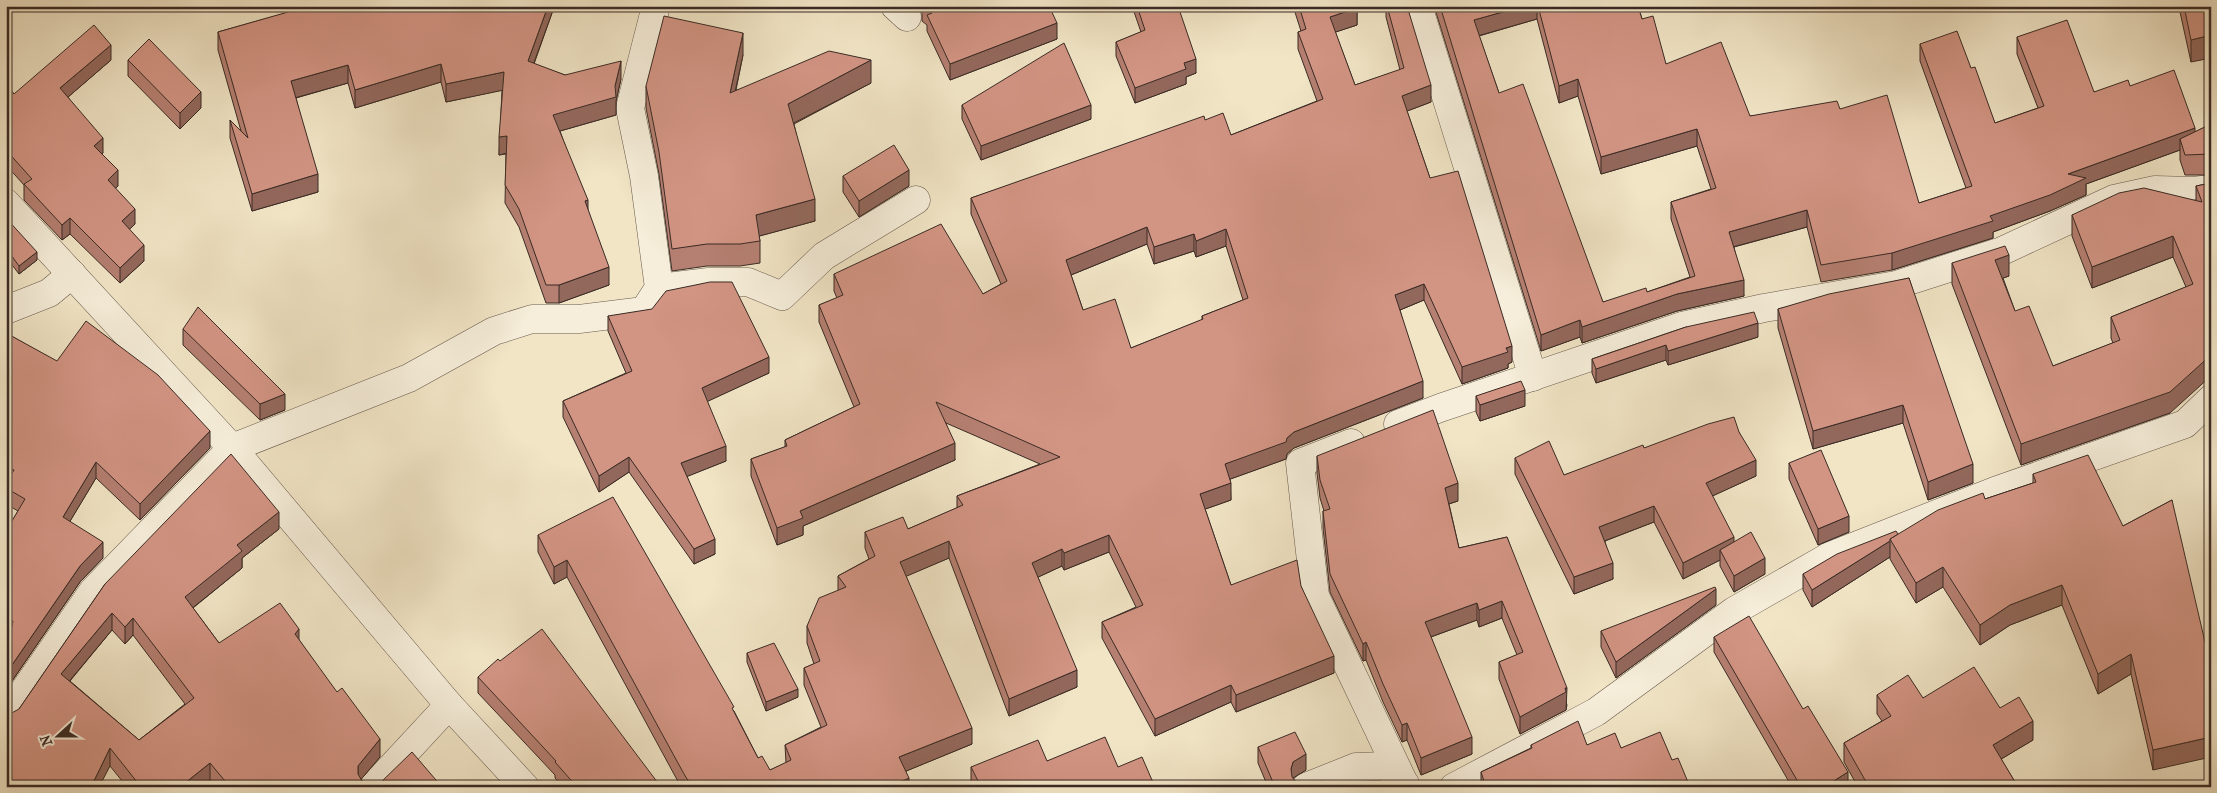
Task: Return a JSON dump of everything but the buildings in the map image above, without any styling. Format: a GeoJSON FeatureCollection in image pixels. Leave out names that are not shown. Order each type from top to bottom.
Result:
{"type":"FeatureCollection","features":[{"type":"Feature","properties":{"kind":"street"},"geometry":{"type":"LineString","coordinates":[[6,717],[93,591],[232,448],[409,378],[494,331],[532,319],[580,319],[644,311],[659,288],[644,176],[630,108],[656,6]]}},
{"type":"Feature","properties":{"kind":"street"},"geometry":{"type":"LineString","coordinates":[[1418,6],[1533,377]]}},
{"type":"Feature","properties":{"kind":"street"},"geometry":{"type":"LineString","coordinates":[[1405,784],[1316,596],[1300,463],[1440,408],[1682,326],[1764,308],[1896,285],[2002,251],[2114,199],[2155,190],[2193,191],[2211,189]]}},
{"type":"Feature","properties":{"kind":"street"},"geometry":{"type":"LineString","coordinates":[[659,288],[709,282],[748,282],[782,296],[824,256],[916,200]]}},
{"type":"Feature","properties":{"kind":"street"},"geometry":{"type":"LineString","coordinates":[[6,203],[232,448],[449,705],[525,787]]}},
{"type":"Feature","properties":{"kind":"street"},"geometry":{"type":"LineString","coordinates":[[6,310],[49,293],[72,274]]}},
{"type":"Feature","properties":{"kind":"street"},"geometry":{"type":"LineString","coordinates":[[1454,787],[1596,712],[1734,612],[1830,556],[1995,491],[2185,424],[2211,399]]}},
{"type":"Feature","properties":{"kind":"street"},"geometry":{"type":"LineString","coordinates":[[373,787],[449,705]]}},
{"type":"Feature","properties":{"kind":"street"},"geometry":{"type":"LineString","coordinates":[[1306,787],[1356,767],[1386,766],[1405,784]]}}]}
